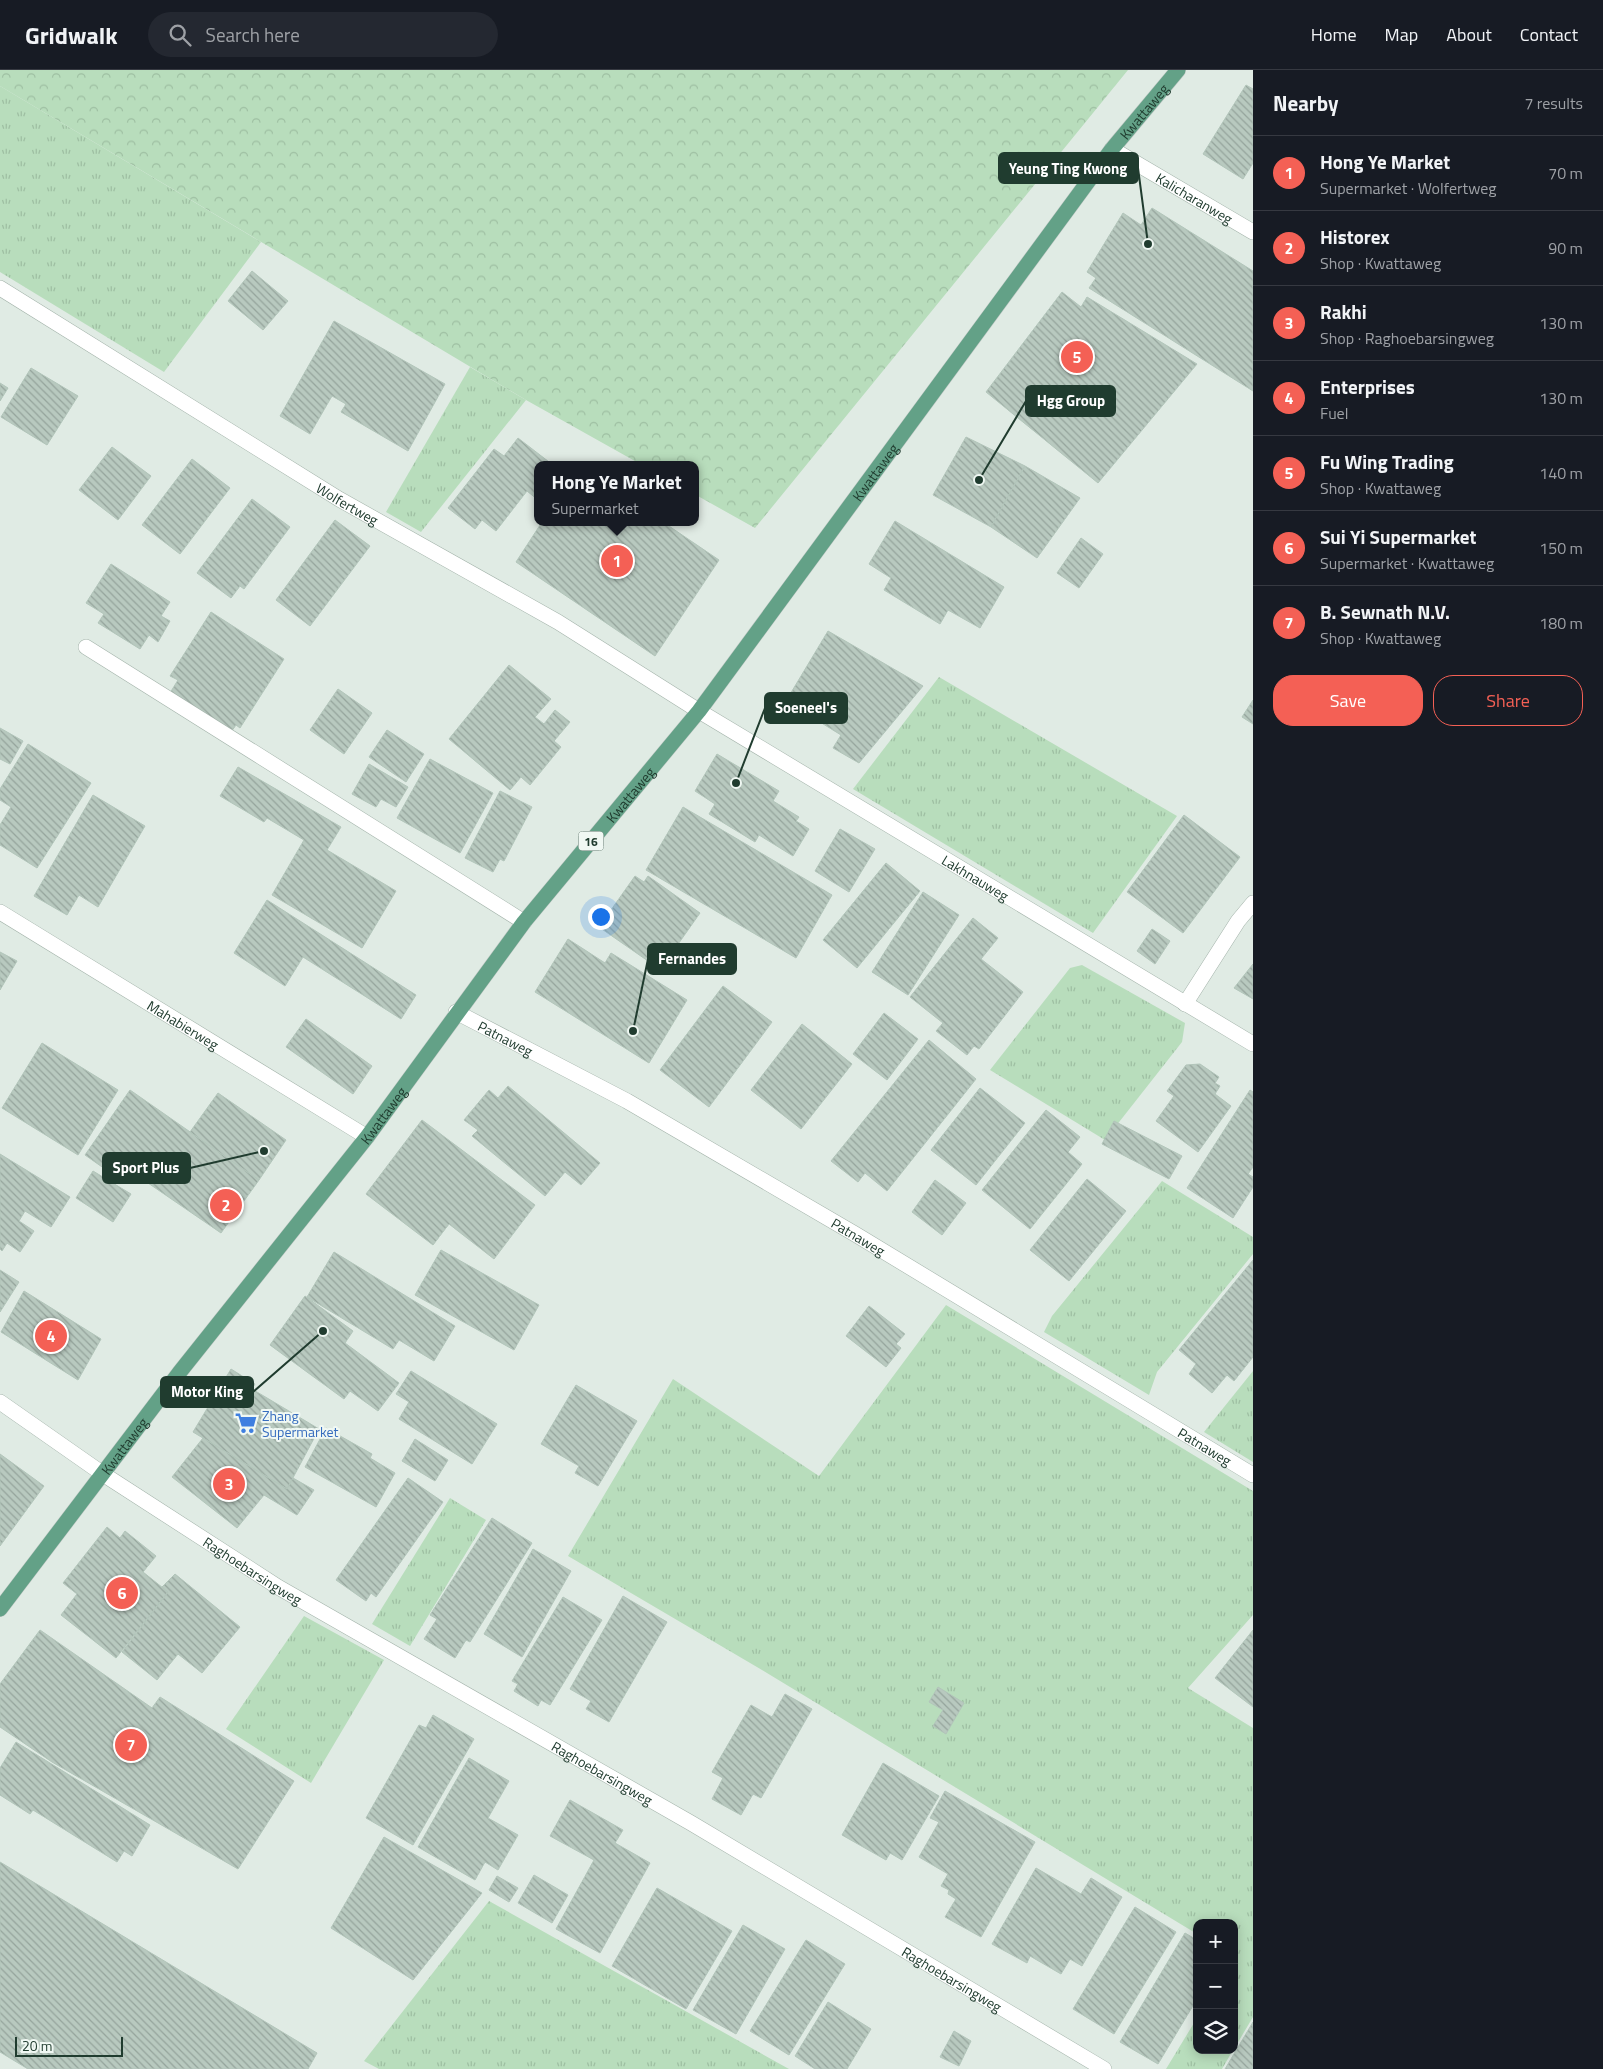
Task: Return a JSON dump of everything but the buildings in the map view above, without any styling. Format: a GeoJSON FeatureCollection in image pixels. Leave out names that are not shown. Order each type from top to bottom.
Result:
{"type":"FeatureCollection","features":[{"type":"Feature","properties":{"kind":"main road","name":"Kwattaweg"},"geometry":{"type":"LineString","coordinates":[[0,1609],[179,1373],[367,1137],[456,1012],[524,922],[699,711],[1112,149],[1178,70]]}},
{"type":"Feature","properties":{"kind":"street","name":"Kalicharanweg"},"geometry":{"type":"LineString","coordinates":[[1112,149],[1253,232]]}},
{"type":"Feature","properties":{"kind":"street","name":"Wolfertweg"},"geometry":{"type":"LineString","coordinates":[[0,288],[339,499],[558,622],[699,711]]}},
{"type":"Feature","properties":{"kind":"street"},"geometry":{"type":"LineString","coordinates":[[86,648],[524,922]]}},
{"type":"Feature","properties":{"kind":"street","name":"Lakhnauweg"},"geometry":{"type":"LineString","coordinates":[[699,711],[1253,1044]]}},
{"type":"Feature","properties":{"kind":"street"},"geometry":{"type":"LineString","coordinates":[[1185,1004],[1238,920],[1253,903]]}},
{"type":"Feature","properties":{"kind":"street","name":"Mahabierweg"},"geometry":{"type":"LineString","coordinates":[[0,912],[367,1137]]}},
{"type":"Feature","properties":{"kind":"street","name":"Patnaweg"},"geometry":{"type":"LineString","coordinates":[[456,1012],[627,1100],[855,1234],[1253,1475]]}},
{"type":"Feature","properties":{"kind":"street","name":"Raghoebarsingweg"},"geometry":{"type":"LineString","coordinates":[[0,1402],[103,1474],[278,1587],[692,1823],[1104,2069]]}},
{"type":"Feature","properties":{"kind":"green space"},"geometry":{"type":"Polygon","coordinates":[[[0,70],[1128,70],[755,528],[699,497],[699,461],[635,461],[526,400],[0,86],[0,70]]]}},
{"type":"Feature","properties":{"kind":"green space"},"geometry":{"type":"Polygon","coordinates":[[[0,86],[261,242],[164,372],[0,272],[0,86]]]}},
{"type":"Feature","properties":{"kind":"green space"},"geometry":{"type":"Polygon","coordinates":[[[470,367],[526,400],[421,532],[386,512],[470,367]]]}},
{"type":"Feature","properties":{"kind":"green space"},"geometry":{"type":"Polygon","coordinates":[[[939,677],[1177,816],[1093,933],[853,789],[939,677]]]}},
{"type":"Feature","properties":{"kind":"green space"},"geometry":{"type":"Polygon","coordinates":[[[1082,965],[1185,1023],[1182,1042],[1105,1140],[990,1070],[1070,968],[1082,965]]]}},
{"type":"Feature","properties":{"kind":"green space"},"geometry":{"type":"Polygon","coordinates":[[[1162,1181],[1253,1237],[1253,1254],[1157,1372],[1149,1395],[1044,1332],[1052,1316],[1162,1181]]]}},
{"type":"Feature","properties":{"kind":"green space"},"geometry":{"type":"Polygon","coordinates":[[[946,1305],[1253,1491],[1253,1615],[1188,1688],[1253,1728],[1253,2017],[1238,2042],[1238,1919],[1193,1919],[1193,1932],[762,1670],[568,1556],[673,1379],[819,1476],[946,1305]]]}},
{"type":"Feature","properties":{"kind":"green space"},"geometry":{"type":"Polygon","coordinates":[[[1253,1371],[1253,1462],[1204,1432],[1253,1371]]]}},
{"type":"Feature","properties":{"kind":"green space"},"geometry":{"type":"Polygon","coordinates":[[[450,1498],[486,1520],[410,1646],[372,1624],[450,1498]]]}},
{"type":"Feature","properties":{"kind":"green space"},"geometry":{"type":"Polygon","coordinates":[[[304,1616],[384,1660],[311,1783],[226,1729],[304,1616]]]}},
{"type":"Feature","properties":{"kind":"green space"},"geometry":{"type":"Polygon","coordinates":[[[489,1901],[789,2069],[379,2069],[364,2061],[489,1901]]]}},
{"type":"Feature","properties":{"kind":"green space"},"geometry":{"type":"Polygon","coordinates":[[[1193,2025],[1193,2054],[1231,2054],[1222,2069],[1166,2069],[1193,2025]]]}},
{"type":"Feature","properties":{"kind":"place","name":"Yeung Ting Kwong"},"geometry":{"type":"Point","coordinates":[1148,244]}},
{"type":"Feature","properties":{"kind":"place","name":"Fu Wing Trading"},"geometry":{"type":"Point","coordinates":[1077,357]}},
{"type":"Feature","properties":{"kind":"place","name":"Hgg Group"},"geometry":{"type":"Point","coordinates":[979,480]}},
{"type":"Feature","properties":{"kind":"place","name":"Hong Ye Market"},"geometry":{"type":"Point","coordinates":[617,561]}},
{"type":"Feature","properties":{"kind":"place","name":"Soeneel's"},"geometry":{"type":"Point","coordinates":[736,783]}},
{"type":"Feature","properties":{"kind":"place","name":"Fernandes"},"geometry":{"type":"Point","coordinates":[633,1031]}},
{"type":"Feature","properties":{"kind":"place","name":"Sport Plus"},"geometry":{"type":"Point","coordinates":[264,1151]}},
{"type":"Feature","properties":{"kind":"place","name":"Historex"},"geometry":{"type":"Point","coordinates":[226,1205]}},
{"type":"Feature","properties":{"kind":"place","name":"Motor King"},"geometry":{"type":"Point","coordinates":[323,1331]}},
{"type":"Feature","properties":{"kind":"place","name":"Enterprises"},"geometry":{"type":"Point","coordinates":[51,1336]}},
{"type":"Feature","properties":{"kind":"place","name":"Zhang Supermarket"},"geometry":{"type":"Point","coordinates":[246,1423]}},
{"type":"Feature","properties":{"kind":"place","name":"Rakhi"},"geometry":{"type":"Point","coordinates":[229,1484]}},
{"type":"Feature","properties":{"kind":"place","name":"Sui Yi Supermarket"},"geometry":{"type":"Point","coordinates":[122,1593]}},
{"type":"Feature","properties":{"kind":"place","name":"B. Sewnath N.V."},"geometry":{"type":"Point","coordinates":[131,1745]}}]}
